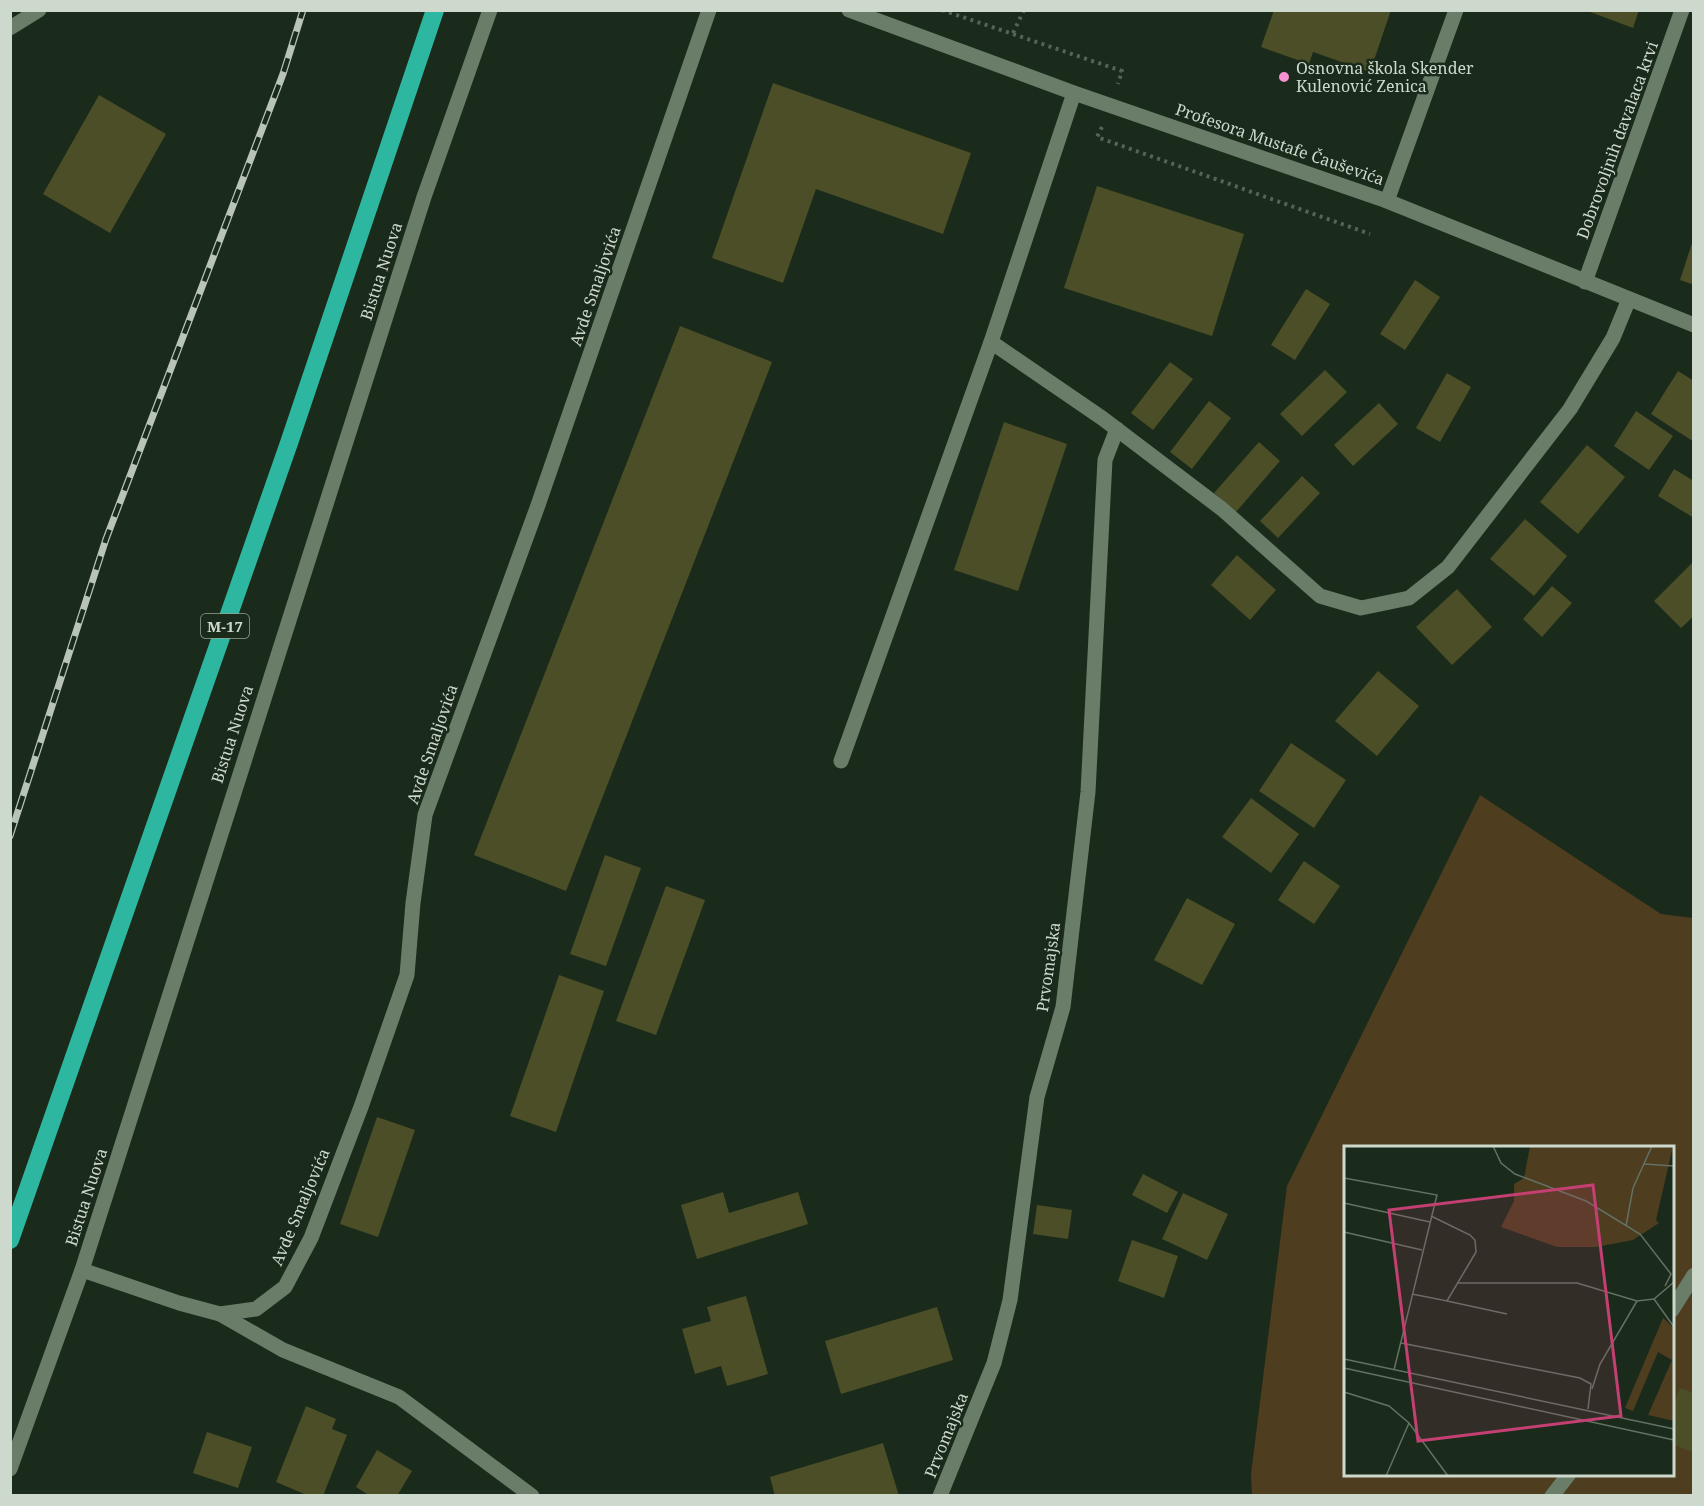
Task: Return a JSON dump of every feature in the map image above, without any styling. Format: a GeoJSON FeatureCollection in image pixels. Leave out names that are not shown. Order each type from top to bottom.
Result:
{"type":"FeatureCollection","features":[{"type":"Feature","properties":{"kind":"highway","name":"M-17"},"geometry":{"type":"LineString","coordinates":[[10,1240],[289,443],[435,10]]}},
{"type":"Feature","properties":{"kind":"street"},"geometry":{"type":"LineString","coordinates":[[10,28],[39,10]]}},
{"type":"Feature","properties":{"kind":"street","name":"Bistua Nuova"},"geometry":{"type":"LineString","coordinates":[[10,1469],[81,1270],[420,208],[490,10]]}},
{"type":"Feature","properties":{"kind":"street","name":"Avde Smaljovića"},"geometry":{"type":"LineString","coordinates":[[81,1270],[179,1303],[220,1314],[256,1310],[285,1287],[310,1238],[361,1107],[407,975],[425,815],[537,508],[709,10]]}},
{"type":"Feature","properties":{"kind":"street","name":"Profesora Mustafe Čauševića"},"geometry":{"type":"LineString","coordinates":[[849,10],[1074,93],[1387,201],[1694,326]]}},
{"type":"Feature","properties":{"kind":"street"},"geometry":{"type":"LineString","coordinates":[[1387,201],[1456,10]]}},
{"type":"Feature","properties":{"kind":"street","name":"Dobrovoljnih davalaca krvi"},"geometry":{"type":"LineString","coordinates":[[1585,282],[1682,10]]}},
{"type":"Feature","properties":{"kind":"street"},"geometry":{"type":"LineString","coordinates":[[841,761],[991,342],[1074,93]]}},
{"type":"Feature","properties":{"kind":"street"},"geometry":{"type":"LineString","coordinates":[[991,342],[1117,429],[1222,509],[1320,596],[1361,608],[1408,598],[1448,567],[1569,409],[1613,338],[1629,299]]}},
{"type":"Feature","properties":{"kind":"street","name":"Prvomajska"},"geometry":{"type":"LineString","coordinates":[[940,1496],[994,1363],[1010,1300],[1037,1097],[1063,1007],[1088,792],[1105,460],[1117,429]]}},
{"type":"Feature","properties":{"kind":"street"},"geometry":{"type":"LineString","coordinates":[[1674,1307],[1694,1275]]}},
{"type":"Feature","properties":{"kind":"street"},"geometry":{"type":"LineString","coordinates":[[220,1314],[283,1350],[399,1397],[532,1496]]}},
{"type":"Feature","properties":{"kind":"street"},"geometry":{"type":"LineString","coordinates":[[1552,1496],[1567,1476]]}},
{"type":"Feature","properties":{"kind":"path"},"geometry":{"type":"LineString","coordinates":[[1013,33],[1024,10]]}},
{"type":"Feature","properties":{"kind":"shaded area"},"geometry":{"type":"Polygon","coordinates":[[[1480,795],[1661,914],[1693,918],[1693,1495],[1252,1496],[1251,1474],[1287,1186],[1480,795]]]}},
{"type":"Feature","properties":{"kind":"building"},"geometry":{"type":"Polygon","coordinates":[[[1274,10],[1391,10],[1370,72],[1313,52],[1309,64],[1261,47],[1274,10]]]}},
{"type":"Feature","properties":{"kind":"building"},"geometry":{"type":"Polygon","coordinates":[[[1585,10],[1639,10],[1633,28],[1585,10]]]}},
{"type":"Feature","properties":{"kind":"building"},"geometry":{"type":"Polygon","coordinates":[[[773,83],[971,153],[943,234],[816,189],[783,283],[712,258],[773,83]]]}},
{"type":"Feature","properties":{"kind":"building"},"geometry":{"type":"Polygon","coordinates":[[[99,95],[166,134],[110,233],[43,194],[99,95]]]}},
{"type":"Feature","properties":{"kind":"building"},"geometry":{"type":"Polygon","coordinates":[[[1097,186],[1244,234],[1212,336],[1064,288],[1097,186]]]}},
{"type":"Feature","properties":{"kind":"building"},"geometry":{"type":"Polygon","coordinates":[[[1694,241],[1694,285],[1680,280],[1694,241]]]}},
{"type":"Feature","properties":{"kind":"building"},"geometry":{"type":"Polygon","coordinates":[[[1415,280],[1440,297],[1405,350],[1380,334],[1415,280]]]}},
{"type":"Feature","properties":{"kind":"building"},"geometry":{"type":"Polygon","coordinates":[[[1306,289],[1330,304],[1295,360],[1271,345],[1306,289]]]}},
{"type":"Feature","properties":{"kind":"building"},"geometry":{"type":"Polygon","coordinates":[[[680,326],[772,362],[566,891],[474,855],[680,326]]]}},
{"type":"Feature","properties":{"kind":"building"},"geometry":{"type":"Polygon","coordinates":[[[1170,362],[1193,379],[1153,430],[1131,413],[1170,362]]]}},
{"type":"Feature","properties":{"kind":"building"},"geometry":{"type":"Polygon","coordinates":[[[1325,370],[1347,392],[1302,436],[1280,414],[1325,370]]]}},
{"type":"Feature","properties":{"kind":"building"},"geometry":{"type":"Polygon","coordinates":[[[1678,371],[1694,381],[1694,442],[1651,414],[1678,371]]]}},
{"type":"Feature","properties":{"kind":"building"},"geometry":{"type":"Polygon","coordinates":[[[1447,373],[1471,387],[1440,442],[1416,428],[1447,373]]]}},
{"type":"Feature","properties":{"kind":"building"},"geometry":{"type":"Polygon","coordinates":[[[1209,401],[1231,418],[1192,469],[1170,452],[1209,401]]]}},
{"type":"Feature","properties":{"kind":"building"},"geometry":{"type":"Polygon","coordinates":[[[1379,403],[1398,424],[1353,466],[1334,445],[1379,403]]]}},
{"type":"Feature","properties":{"kind":"building"},"geometry":{"type":"Polygon","coordinates":[[[1636,411],[1673,436],[1649,470],[1614,446],[1636,411]]]}},
{"type":"Feature","properties":{"kind":"building"},"geometry":{"type":"Polygon","coordinates":[[[1004,422],[1067,444],[1018,591],[954,570],[1004,422]]]}},
{"type":"Feature","properties":{"kind":"building"},"geometry":{"type":"Polygon","coordinates":[[[1259,442],[1280,461],[1236,512],[1214,493],[1259,442]]]}},
{"type":"Feature","properties":{"kind":"building"},"geometry":{"type":"Polygon","coordinates":[[[1587,445],[1625,477],[1578,534],[1540,502],[1587,445]]]}},
{"type":"Feature","properties":{"kind":"building"},"geometry":{"type":"Polygon","coordinates":[[[1674,469],[1694,481],[1694,518],[1658,496],[1674,469]]]}},
{"type":"Feature","properties":{"kind":"building"},"geometry":{"type":"Polygon","coordinates":[[[1302,476],[1320,493],[1278,538],[1260,521],[1302,476]]]}},
{"type":"Feature","properties":{"kind":"building"},"geometry":{"type":"Polygon","coordinates":[[[1525,519],[1567,556],[1534,596],[1490,559],[1525,519]]]}},
{"type":"Feature","properties":{"kind":"building"},"geometry":{"type":"Polygon","coordinates":[[[1237,555],[1276,590],[1250,620],[1211,585],[1237,555]]]}},
{"type":"Feature","properties":{"kind":"building"},"geometry":{"type":"Polygon","coordinates":[[[1694,561],[1694,616],[1681,628],[1654,601],[1694,561]]]}},
{"type":"Feature","properties":{"kind":"building"},"geometry":{"type":"Polygon","coordinates":[[[1552,586],[1572,603],[1542,637],[1523,619],[1552,586]]]}},
{"type":"Feature","properties":{"kind":"building"},"geometry":{"type":"Polygon","coordinates":[[[1457,589],[1492,627],[1452,665],[1416,627],[1457,589]]]}},
{"type":"Feature","properties":{"kind":"building"},"geometry":{"type":"Polygon","coordinates":[[[1378,671],[1419,706],[1377,756],[1335,721],[1378,671]]]}},
{"type":"Feature","properties":{"kind":"building"},"geometry":{"type":"Polygon","coordinates":[[[1291,743],[1346,780],[1314,828],[1259,791],[1291,743]]]}},
{"type":"Feature","properties":{"kind":"building"},"geometry":{"type":"Polygon","coordinates":[[[1251,798],[1299,834],[1271,873],[1222,837],[1251,798]]]}},
{"type":"Feature","properties":{"kind":"building"},"geometry":{"type":"Polygon","coordinates":[[[605,855],[641,868],[606,966],[570,954],[605,855]]]}},
{"type":"Feature","properties":{"kind":"building"},"geometry":{"type":"Polygon","coordinates":[[[1304,861],[1340,886],[1314,924],[1278,900],[1304,861]]]}},
{"type":"Feature","properties":{"kind":"building"},"geometry":{"type":"Polygon","coordinates":[[[666,886],[705,900],[656,1035],[616,1021],[666,886]]]}},
{"type":"Feature","properties":{"kind":"building"},"geometry":{"type":"Polygon","coordinates":[[[1187,898],[1235,924],[1202,985],[1154,960],[1187,898]]]}},
{"type":"Feature","properties":{"kind":"building"},"geometry":{"type":"Polygon","coordinates":[[[559,975],[604,991],[556,1132],[510,1116],[559,975]]]}},
{"type":"Feature","properties":{"kind":"building"},"geometry":{"type":"Polygon","coordinates":[[[377,1117],[415,1130],[378,1237],[340,1224],[377,1117]]]}},
{"type":"Feature","properties":{"kind":"building"},"geometry":{"type":"Polygon","coordinates":[[[1143,1174],[1178,1192],[1167,1213],[1132,1195],[1143,1174]]]}},
{"type":"Feature","properties":{"kind":"building"},"geometry":{"type":"Polygon","coordinates":[[[723,1192],[729,1213],[798,1192],[808,1224],[697,1259],[681,1205],[723,1192]]]}},
{"type":"Feature","properties":{"kind":"building"},"geometry":{"type":"Polygon","coordinates":[[[1183,1193],[1228,1214],[1207,1260],[1162,1239],[1183,1193]]]}},
{"type":"Feature","properties":{"kind":"building"},"geometry":{"type":"Polygon","coordinates":[[[1037,1205],[1072,1210],[1068,1239],[1033,1234],[1037,1205]]]}},
{"type":"Feature","properties":{"kind":"building"},"geometry":{"type":"Polygon","coordinates":[[[1132,1240],[1178,1256],[1164,1298],[1118,1281],[1132,1240]]]}},
{"type":"Feature","properties":{"kind":"building"},"geometry":{"type":"Polygon","coordinates":[[[746,1296],[768,1374],[727,1386],[721,1366],[695,1374],[682,1329],[711,1321],[707,1307],[746,1296]]]}},
{"type":"Feature","properties":{"kind":"building"},"geometry":{"type":"Polygon","coordinates":[[[937,1307],[953,1360],[841,1394],[825,1341],[937,1307]]]}},
{"type":"Feature","properties":{"kind":"building"},"geometry":{"type":"Polygon","coordinates":[[[1680,1388],[1694,1393],[1694,1453],[1674,1445],[1676,1426],[1674,1425],[1674,1403],[1680,1388]]]}},
{"type":"Feature","properties":{"kind":"building"},"geometry":{"type":"Polygon","coordinates":[[[306,1406],[336,1419],[332,1429],[347,1435],[323,1496],[309,1496],[276,1482],[306,1406]]]}},
{"type":"Feature","properties":{"kind":"building"},"geometry":{"type":"Polygon","coordinates":[[[207,1432],[252,1447],[238,1488],[193,1473],[207,1432]]]}},
{"type":"Feature","properties":{"kind":"building"},"geometry":{"type":"Polygon","coordinates":[[[883,1443],[899,1496],[775,1496],[770,1477],[883,1443]]]}},
{"type":"Feature","properties":{"kind":"building"},"geometry":{"type":"Polygon","coordinates":[[[377,1450],[412,1471],[397,1496],[370,1496],[356,1487],[377,1450]]]}},
{"type":"Feature","properties":{"kind":"railway"},"geometry":{"type":"LineString","coordinates":[[10,836],[106,539],[283,74],[303,10]]}},
{"type":"Feature","properties":{"kind":"place","name":"Osnovna škola Skender Kulenović Zenica"},"geometry":{"type":"Point","coordinates":[1284,77]}}]}
